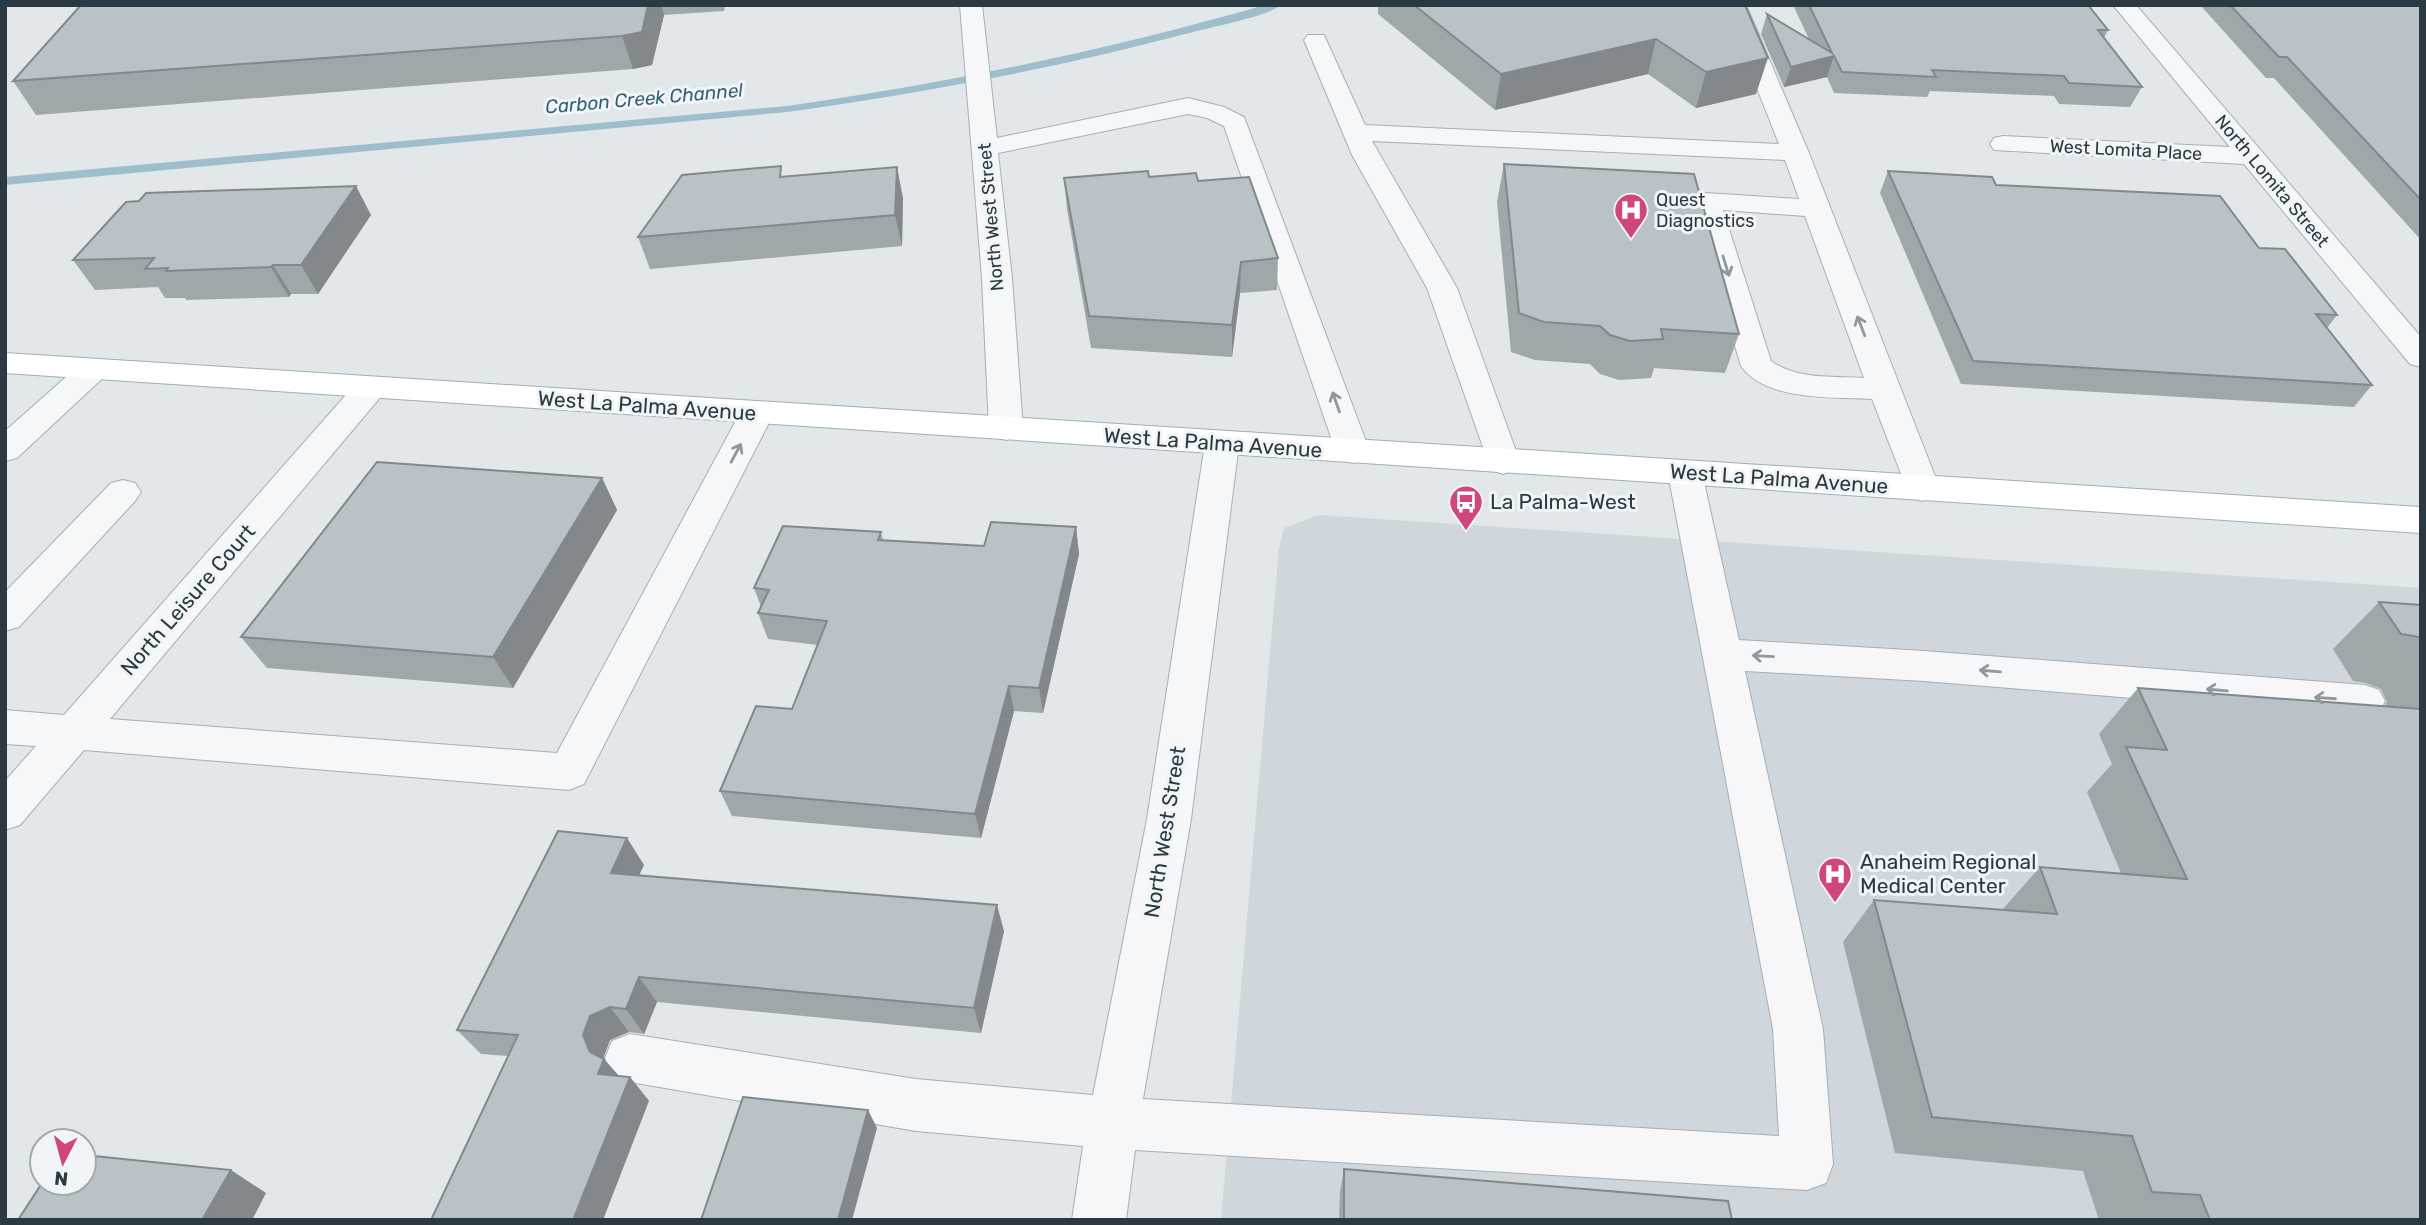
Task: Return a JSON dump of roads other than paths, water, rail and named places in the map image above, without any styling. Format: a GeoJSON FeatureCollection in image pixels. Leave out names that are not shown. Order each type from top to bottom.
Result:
{"type":"FeatureCollection","features":[{"type":"Feature","properties":{"kind":"main road","name":"West La Palma Avenue"},"geometry":{"type":"LineString","coordinates":[[5,363],[1685,473],[2417,525]]}},
{"type":"Feature","properties":{"kind":"street","name":"North West Street"},"geometry":{"type":"LineString","coordinates":[[971,5],[997,278],[1006,429]]}},
{"type":"Feature","properties":{"kind":"street"},"geometry":{"type":"LineString","coordinates":[[1735,5],[1796,153],[1922,489]]}},
{"type":"Feature","properties":{"kind":"street","name":"North Lomita Street"},"geometry":{"type":"LineString","coordinates":[[2124,5],[2421,357]]}},
{"type":"Feature","properties":{"kind":"street"},"geometry":{"type":"LineString","coordinates":[[1316,40],[1365,155],[1442,288],[1503,462]]}},
{"type":"Feature","properties":{"kind":"street"},"geometry":{"type":"LineString","coordinates":[[985,148],[1104,126],[1188,106],[1228,117],[1235,122],[1353,452]]}},
{"type":"Feature","properties":{"kind":"street"},"geometry":{"type":"LineString","coordinates":[[1356,132],[1796,153]]}},
{"type":"Feature","properties":{"kind":"street","name":"West Lomita Place"},"geometry":{"type":"LineString","coordinates":[[2003,144],[2250,156]]}},
{"type":"Feature","properties":{"kind":"street"},"geometry":{"type":"LineString","coordinates":[[1816,208],[1706,201],[1757,366],[1774,379],[1806,385],[1885,390]]}},
{"type":"Feature","properties":{"kind":"street"},"geometry":{"type":"LineString","coordinates":[[5,450],[94,369]]}},
{"type":"Feature","properties":{"kind":"street","name":"North Leisure Court"},"geometry":{"type":"LineString","coordinates":[[5,812],[371,387]]}},
{"type":"Feature","properties":{"kind":"street"},"geometry":{"type":"LineString","coordinates":[[5,727],[569,772],[757,413]]}},
{"type":"Feature","properties":{"kind":"street","name":"North West Street"},"geometry":{"type":"LineString","coordinates":[[1099,1220],[1113,1123],[1169,820],[1222,444]]}},
{"type":"Feature","properties":{"kind":"street"},"geometry":{"type":"LineString","coordinates":[[629,1058],[916,1105],[1113,1123],[1807,1164],[1798,1028],[1685,473]]}},
{"type":"Feature","properties":{"kind":"street"},"geometry":{"type":"LineString","coordinates":[[5,617],[123,492]]}},
{"type":"Feature","properties":{"kind":"street"},"geometry":{"type":"LineString","coordinates":[[1721,654],[1924,666],[2365,701]]}},
{"type":"Feature","properties":{"kind":"waterway","name":"Carbon Creek Channel"},"geometry":{"type":"LineString","coordinates":[[5,181],[787,109],[1034,67],[1277,5]]}},
{"type":"Feature","properties":{"kind":"place","name":"Quest Diagnostics"},"geometry":{"type":"Point","coordinates":[1631,240]}},
{"type":"Feature","properties":{"kind":"place","name":"La Palma-West"},"geometry":{"type":"Point","coordinates":[1466,532]}},
{"type":"Feature","properties":{"kind":"place","name":"Anaheim Regional Medical Center"},"geometry":{"type":"Point","coordinates":[1835,904]}}]}
